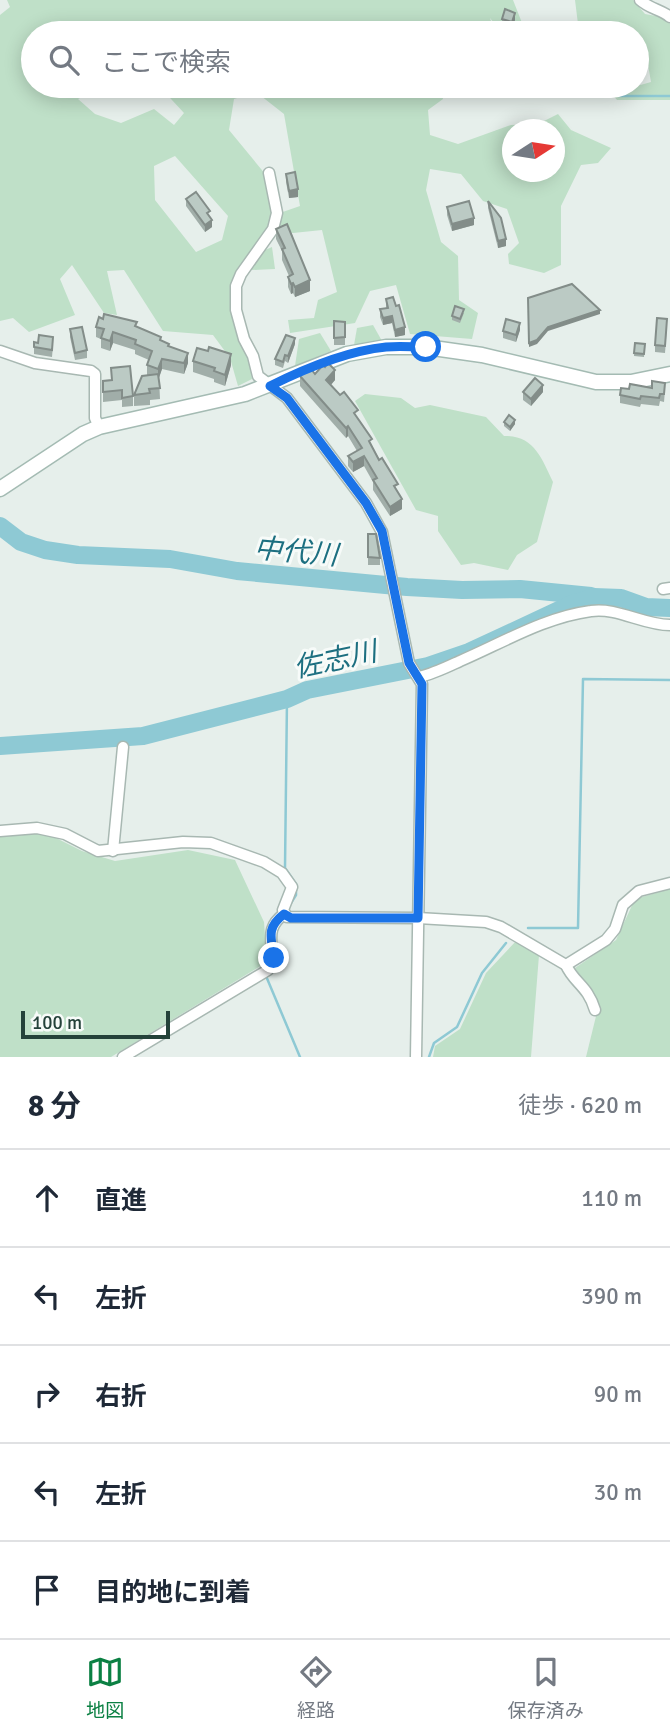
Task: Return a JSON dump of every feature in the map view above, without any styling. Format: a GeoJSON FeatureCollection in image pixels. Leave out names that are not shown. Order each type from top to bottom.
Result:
{"type":"FeatureCollection","features":[{"type":"Feature","properties":{"kind":"street"},"geometry":{"type":"LineString","coordinates":[[640,0],[649,8],[664,11],[670,17]]}},
{"type":"Feature","properties":{"kind":"street"},"geometry":{"type":"LineString","coordinates":[[269,173],[277,213],[273,229],[241,274],[236,286],[236,310],[244,339],[253,356],[258,376],[287,398],[366,503],[382,531],[409,663],[422,684],[416,1057]]}},
{"type":"Feature","properties":{"kind":"street"},"geometry":{"type":"LineString","coordinates":[[0,489],[83,434],[99,427],[246,394],[270,386],[299,371],[347,355],[386,347],[426,347],[482,355],[596,382],[631,382],[670,374]]}},
{"type":"Feature","properties":{"kind":"street"},"geometry":{"type":"LineString","coordinates":[[0,351],[35,363],[91,371],[95,374],[95,418],[99,427]]}},
{"type":"Feature","properties":{"kind":"street"},"geometry":{"type":"LineString","coordinates":[[419,677],[557,618],[593,610],[608,611],[654,625],[670,625]]}},
{"type":"Feature","properties":{"kind":"street"},"geometry":{"type":"LineString","coordinates":[[113,851],[123,747]]}},
{"type":"Feature","properties":{"kind":"street"},"geometry":{"type":"LineString","coordinates":[[0,831],[37,828],[65,834],[98,851],[192,842],[211,843],[254,859],[282,873],[289,880],[292,887],[285,903],[284,914],[273,922],[270,933],[274,958],[268,970],[123,1057]]}},
{"type":"Feature","properties":{"kind":"street"},"geometry":{"type":"LineString","coordinates":[[566,965],[606,940],[615,929],[623,905],[639,891],[670,883]]}},
{"type":"Feature","properties":{"kind":"street"},"geometry":{"type":"LineString","coordinates":[[284,914],[291,918],[418,918],[486,922],[501,927],[566,965],[583,985],[595,1010]]}},
{"type":"Feature","properties":{"kind":"green space"},"geometry":{"type":"Polygon","coordinates":[[[7,0],[513,0],[521,21],[493,21],[490,18],[491,21],[21,21],[21,98],[80,98],[78,99],[95,114],[121,123],[154,109],[174,125],[184,113],[170,98],[237,98],[234,99],[229,130],[266,175],[274,215],[300,206],[284,114],[264,98],[443,98],[428,110],[430,135],[458,144],[502,128],[502,182],[565,182],[565,123],[571,130],[611,148],[598,163],[581,165],[561,206],[561,265],[544,273],[509,264],[508,254],[519,243],[507,209],[483,201],[461,174],[430,169],[426,190],[441,242],[458,256],[459,300],[478,313],[472,339],[410,334],[396,285],[370,291],[355,323],[290,333],[288,320],[314,318],[318,300],[337,292],[322,230],[293,233],[270,228],[234,277],[230,294],[231,307],[252,379],[238,386],[230,358],[213,335],[163,331],[124,270],[107,271],[117,315],[104,313],[72,265],[60,279],[75,315],[29,332],[13,318],[0,321],[0,15],[10,7],[7,0]],[[175,156],[154,166],[155,200],[196,252],[222,240],[228,216],[175,156]]]}},
{"type":"Feature","properties":{"kind":"green space"},"geometry":{"type":"Polygon","coordinates":[[[575,0],[633,0],[645,14],[667,18],[670,24],[670,100],[615,98],[649,98],[649,21],[578,21],[575,0]]]}},
{"type":"Feature","properties":{"kind":"green space"},"geometry":{"type":"Polygon","coordinates":[[[558,114],[562,119],[548,119],[558,114]]]}},
{"type":"Feature","properties":{"kind":"green space"},"geometry":{"type":"Polygon","coordinates":[[[272,247],[275,269],[251,270],[258,253],[272,247]]]}},
{"type":"Feature","properties":{"kind":"green space"},"geometry":{"type":"Polygon","coordinates":[[[373,325],[382,341],[354,345],[357,328],[373,325]]]}},
{"type":"Feature","properties":{"kind":"green space"},"geometry":{"type":"Polygon","coordinates":[[[320,333],[331,351],[295,366],[299,339],[320,333]]]}},
{"type":"Feature","properties":{"kind":"green space"},"geometry":{"type":"Polygon","coordinates":[[[365,394],[401,398],[415,408],[430,405],[486,417],[504,436],[530,444],[541,457],[553,482],[537,542],[517,555],[508,570],[474,563],[461,565],[438,531],[438,516],[416,510],[355,401],[365,394]]]}},
{"type":"Feature","properties":{"kind":"green space"},"geometry":{"type":"Polygon","coordinates":[[[46,833],[82,851],[115,861],[188,850],[235,860],[264,922],[267,962],[111,1057],[0,1057],[0,837],[46,833]]]}},
{"type":"Feature","properties":{"kind":"green space"},"geometry":{"type":"Polygon","coordinates":[[[670,889],[670,1057],[586,1057],[599,1004],[575,968],[616,940],[635,899],[670,889]]]}},
{"type":"Feature","properties":{"kind":"green space"},"geometry":{"type":"Polygon","coordinates":[[[517,940],[539,955],[531,1057],[433,1057],[435,1046],[460,1029],[486,973],[517,940]]]}},
{"type":"Feature","properties":{"kind":"building"},"geometry":{"type":"Polygon","coordinates":[[[505,9],[515,13],[512,21],[502,19],[505,9]]]}},
{"type":"Feature","properties":{"kind":"building"},"geometry":{"type":"Polygon","coordinates":[[[295,172],[298,189],[289,191],[286,174],[295,172]]]}},
{"type":"Feature","properties":{"kind":"building"},"geometry":{"type":"Polygon","coordinates":[[[196,192],[210,211],[207,213],[212,220],[205,225],[186,199],[196,192]]]}},
{"type":"Feature","properties":{"kind":"building"},"geometry":{"type":"Polygon","coordinates":[[[469,201],[474,218],[452,224],[447,207],[469,201]]]}},
{"type":"Feature","properties":{"kind":"building"},"geometry":{"type":"Polygon","coordinates":[[[488,201],[501,218],[506,239],[498,241],[488,201]]]}},
{"type":"Feature","properties":{"kind":"building"},"geometry":{"type":"Polygon","coordinates":[[[287,224],[310,280],[295,287],[288,277],[293,274],[276,229],[287,224]]]}},
{"type":"Feature","properties":{"kind":"building"},"geometry":{"type":"Polygon","coordinates":[[[572,284],[600,310],[548,327],[537,340],[529,343],[528,298],[572,284]]]}},
{"type":"Feature","properties":{"kind":"building"},"geometry":{"type":"Polygon","coordinates":[[[393,297],[396,306],[399,305],[405,327],[395,330],[392,316],[383,318],[380,309],[388,308],[386,299],[393,297]]]}},
{"type":"Feature","properties":{"kind":"building"},"geometry":{"type":"Polygon","coordinates":[[[455,306],[464,309],[460,319],[452,316],[455,306]]]}},
{"type":"Feature","properties":{"kind":"building"},"geometry":{"type":"Polygon","coordinates":[[[104,314],[137,322],[135,326],[161,337],[160,340],[169,344],[168,346],[188,353],[184,363],[162,359],[158,369],[147,365],[152,351],[135,344],[136,340],[113,332],[110,341],[101,338],[104,329],[96,327],[99,317],[103,319],[104,314]]]}},
{"type":"Feature","properties":{"kind":"building"},"geometry":{"type":"Polygon","coordinates":[[[657,318],[667,319],[665,346],[655,345],[657,318]]]}},
{"type":"Feature","properties":{"kind":"building"},"geometry":{"type":"Polygon","coordinates":[[[506,319],[520,323],[516,335],[503,331],[506,319]]]}},
{"type":"Feature","properties":{"kind":"building"},"geometry":{"type":"Polygon","coordinates":[[[334,321],[345,322],[345,337],[334,338],[334,321]]]}},
{"type":"Feature","properties":{"kind":"building"},"geometry":{"type":"Polygon","coordinates":[[[82,327],[87,350],[75,353],[70,329],[82,327]]]}},
{"type":"Feature","properties":{"kind":"building"},"geometry":{"type":"Polygon","coordinates":[[[39,335],[53,337],[52,350],[34,347],[34,342],[38,343],[39,335]]]}},
{"type":"Feature","properties":{"kind":"building"},"geometry":{"type":"Polygon","coordinates":[[[286,335],[295,338],[283,362],[275,359],[286,335]]]}},
{"type":"Feature","properties":{"kind":"building"},"geometry":{"type":"Polygon","coordinates":[[[635,343],[645,344],[644,354],[634,353],[635,343]]]}},
{"type":"Feature","properties":{"kind":"building"},"geometry":{"type":"Polygon","coordinates":[[[209,347],[231,354],[225,375],[214,371],[215,368],[193,361],[197,348],[208,351],[209,347]]]}},
{"type":"Feature","properties":{"kind":"building"},"geometry":{"type":"Polygon","coordinates":[[[328,363],[335,370],[326,380],[340,395],[344,392],[358,410],[354,413],[372,439],[369,441],[379,460],[382,458],[398,484],[394,486],[402,499],[390,507],[373,480],[377,478],[364,456],[353,462],[348,456],[362,448],[348,426],[346,428],[300,376],[311,369],[315,374],[328,363]]]}},
{"type":"Feature","properties":{"kind":"building"},"geometry":{"type":"Polygon","coordinates":[[[130,366],[133,396],[122,398],[122,390],[103,392],[103,381],[112,380],[111,368],[130,366]]]}},
{"type":"Feature","properties":{"kind":"building"},"geometry":{"type":"Polygon","coordinates":[[[158,374],[160,388],[149,389],[150,393],[134,395],[142,376],[158,374]]]}},
{"type":"Feature","properties":{"kind":"building"},"geometry":{"type":"Polygon","coordinates":[[[535,378],[543,385],[531,399],[523,392],[535,378]]]}},
{"type":"Feature","properties":{"kind":"building"},"geometry":{"type":"Polygon","coordinates":[[[652,381],[665,383],[664,394],[660,394],[659,398],[641,396],[640,399],[620,395],[621,388],[629,389],[630,384],[652,388],[652,381]]]}},
{"type":"Feature","properties":{"kind":"building"},"geometry":{"type":"Polygon","coordinates":[[[509,415],[515,420],[510,427],[504,422],[509,415]]]}},
{"type":"Feature","properties":{"kind":"building"},"geometry":{"type":"Polygon","coordinates":[[[368,534],[376,534],[380,558],[368,557],[368,534]]]}},
{"type":"Feature","properties":{"kind":"waterway"},"geometry":{"type":"LineString","coordinates":[[649,96],[670,96]]}},
{"type":"Feature","properties":{"kind":"waterway","name":"中代川"},"geometry":{"type":"LineString","coordinates":[[0,526],[21,542],[45,550],[78,555],[170,559],[237,571],[407,587],[520,589],[591,596]]}},
{"type":"Feature","properties":{"kind":"waterway","name":"佐志川"},"geometry":{"type":"LineString","coordinates":[[0,746],[143,736],[287,699],[307,690],[428,666],[469,652],[572,604],[594,597],[621,598],[646,607],[670,608]]}},
{"type":"Feature","properties":{"kind":"waterway"},"geometry":{"type":"LineString","coordinates":[[528,928],[578,928],[583,679],[670,680]]}},
{"type":"Feature","properties":{"kind":"waterway"},"geometry":{"type":"LineString","coordinates":[[287,699],[285,868],[296,884]]}},
{"type":"Feature","properties":{"kind":"waterway"},"geometry":{"type":"LineString","coordinates":[[291,903],[296,890]]}},
{"type":"Feature","properties":{"kind":"waterway"},"geometry":{"type":"LineString","coordinates":[[429,1057],[434,1043],[457,1027],[482,973],[506,943]]}},
{"type":"Feature","properties":{"kind":"waterway"},"geometry":{"type":"LineString","coordinates":[[266,976],[300,1057]]}},
{"type":"Feature","properties":{"kind":"route"},"geometry":{"type":"LineString","coordinates":[[274,958],[270,933],[273,922],[284,914],[291,918],[418,918],[422,684],[409,663],[382,531],[366,503],[287,398],[270,386],[299,371],[347,355],[386,347],[426,347]]}}]}
